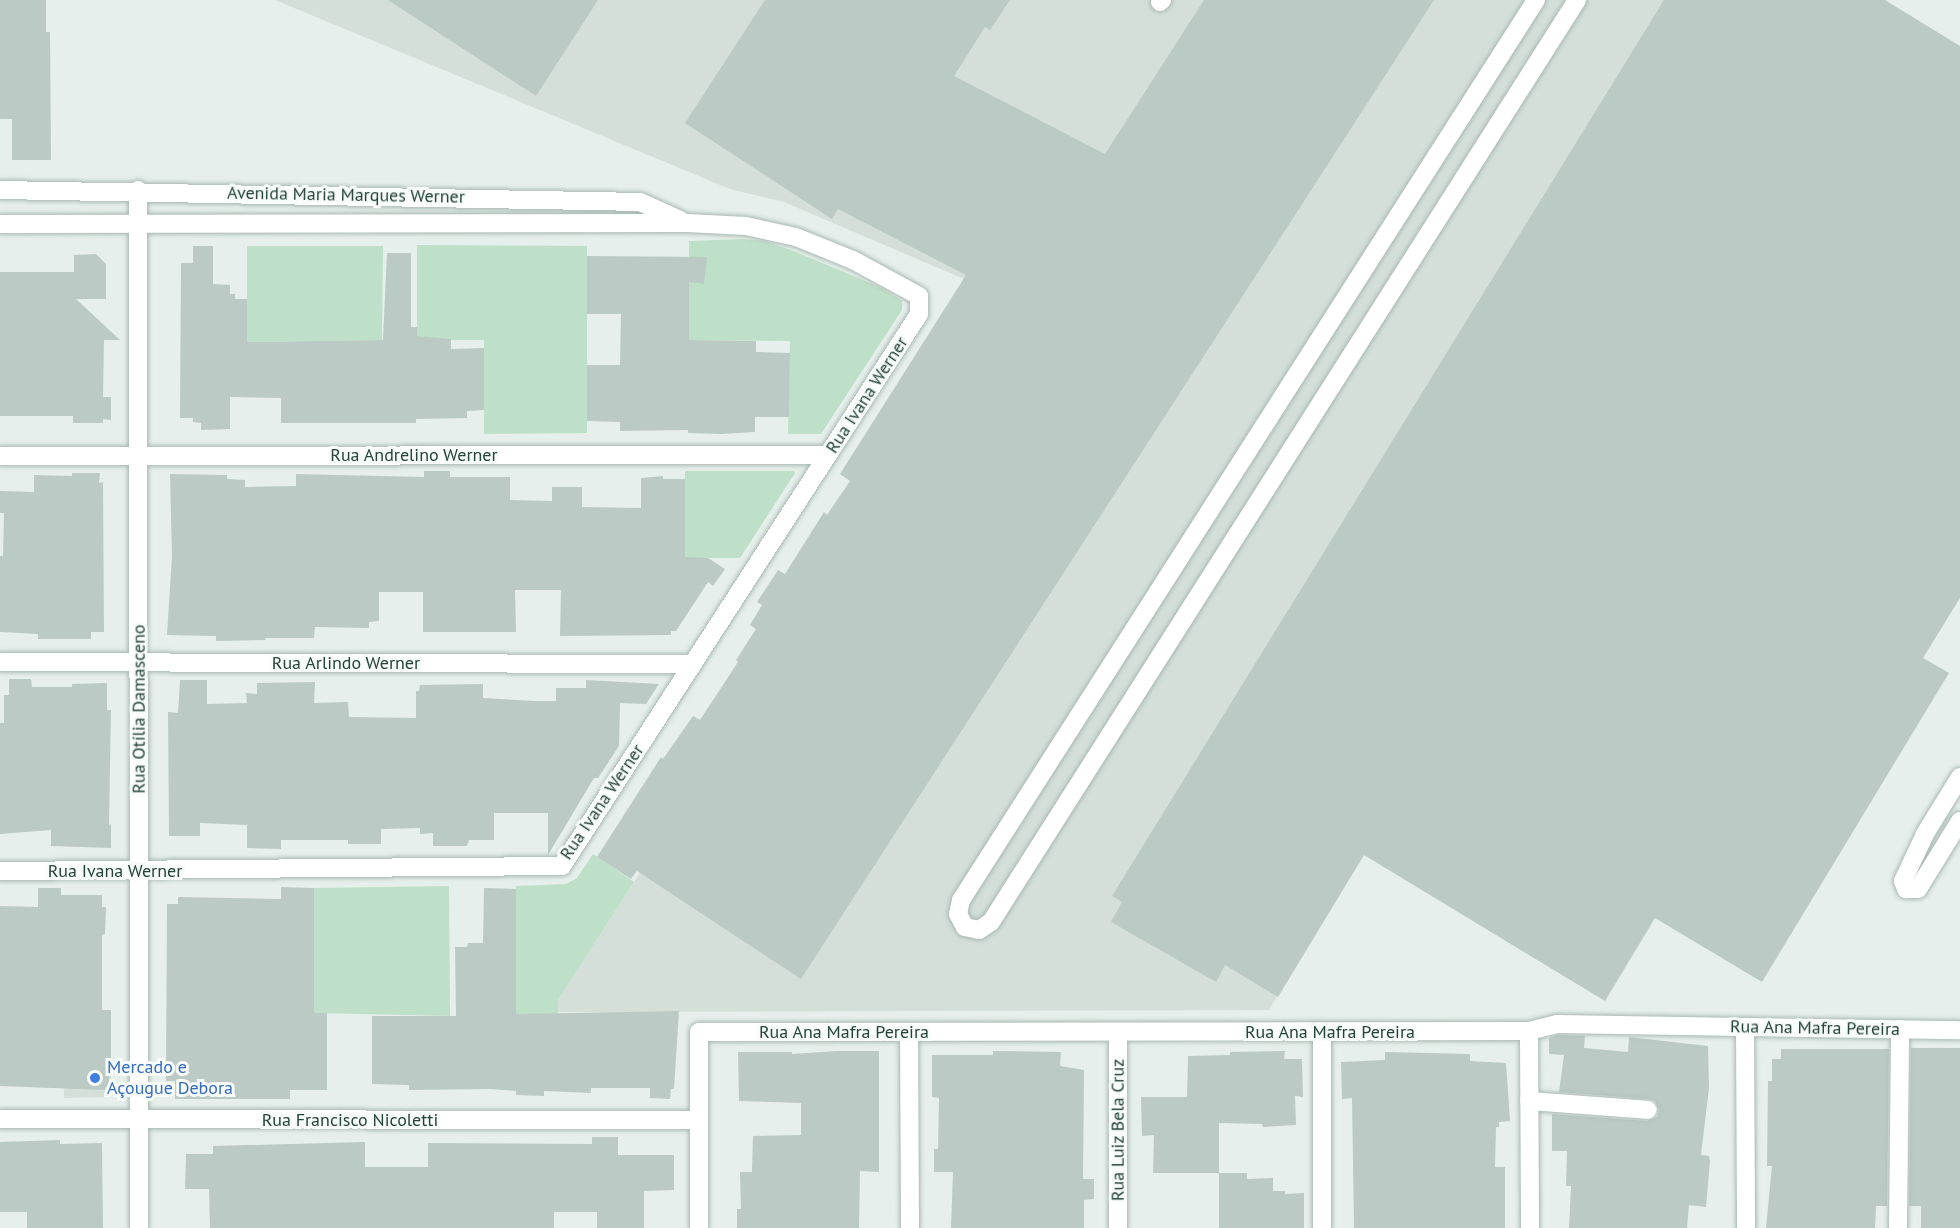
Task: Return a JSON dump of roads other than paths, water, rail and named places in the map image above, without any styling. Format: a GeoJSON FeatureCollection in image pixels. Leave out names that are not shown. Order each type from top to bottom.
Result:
{"type":"FeatureCollection","features":[{"type":"Feature","properties":{"kind":"street"},"geometry":{"type":"LineString","coordinates":[[1536,0],[961,900],[958,915],[965,927],[979,930],[991,922],[1577,0]]}},
{"type":"Feature","properties":{"kind":"street","name":"Avenida Maria Marques Werner"},"geometry":{"type":"LineString","coordinates":[[0,190],[138,190],[640,202],[687,223]]}},
{"type":"Feature","properties":{"kind":"street","name":"Rua Otília Damasceno"},"geometry":{"type":"LineString","coordinates":[[138,190],[139,1228]]}},
{"type":"Feature","properties":{"kind":"street","name":"Avenida Maria Marques Werner"},"geometry":{"type":"LineString","coordinates":[[0,224],[687,223],[746,226],[796,237],[853,260],[919,296]]}},
{"type":"Feature","properties":{"kind":"street","name":"Rua Ivana Werner"},"geometry":{"type":"LineString","coordinates":[[0,871],[562,866],[920,314],[919,296]]}},
{"type":"Feature","properties":{"kind":"street","name":"Rua Andrelino Werner"},"geometry":{"type":"LineString","coordinates":[[0,456],[828,455]]}},
{"type":"Feature","properties":{"kind":"street","name":"Rua Arlindo Werner"},"geometry":{"type":"LineString","coordinates":[[0,662],[693,664]]}},
{"type":"Feature","properties":{"kind":"street"},"geometry":{"type":"LineString","coordinates":[[1960,777],[1925,834],[1903,881],[1906,889],[1918,889],[1960,821]]}},
{"type":"Feature","properties":{"kind":"street","name":"Rua Ana Mafra Pereira"},"geometry":{"type":"LineString","coordinates":[[699,1120],[699,1032],[1529,1031],[1557,1024],[1960,1030]]}},
{"type":"Feature","properties":{"kind":"street"},"geometry":{"type":"LineString","coordinates":[[1745,1027],[1746,1228]]}},
{"type":"Feature","properties":{"kind":"street"},"geometry":{"type":"LineString","coordinates":[[1898,1228],[1900,1029]]}},
{"type":"Feature","properties":{"kind":"street"},"geometry":{"type":"LineString","coordinates":[[1529,1031],[1530,1228]]}},
{"type":"Feature","properties":{"kind":"street"},"geometry":{"type":"LineString","coordinates":[[909,1032],[910,1228]]}},
{"type":"Feature","properties":{"kind":"street","name":"Rua Luiz Bela Cruz"},"geometry":{"type":"LineString","coordinates":[[1118,1032],[1118,1228]]}},
{"type":"Feature","properties":{"kind":"street"},"geometry":{"type":"LineString","coordinates":[[1322,1032],[1322,1228]]}},
{"type":"Feature","properties":{"kind":"street"},"geometry":{"type":"LineString","coordinates":[[1529,1101],[1648,1110]]}},
{"type":"Feature","properties":{"kind":"street","name":"Rua Francisco Nicoletti"},"geometry":{"type":"LineString","coordinates":[[0,1119],[699,1120]]}},
{"type":"Feature","properties":{"kind":"street"},"geometry":{"type":"LineString","coordinates":[[699,1120],[699,1228]]}},
{"type":"Feature","properties":{"kind":"place","name":"Mercado e Açougue Debora"},"geometry":{"type":"Point","coordinates":[95,1078]}}]}
